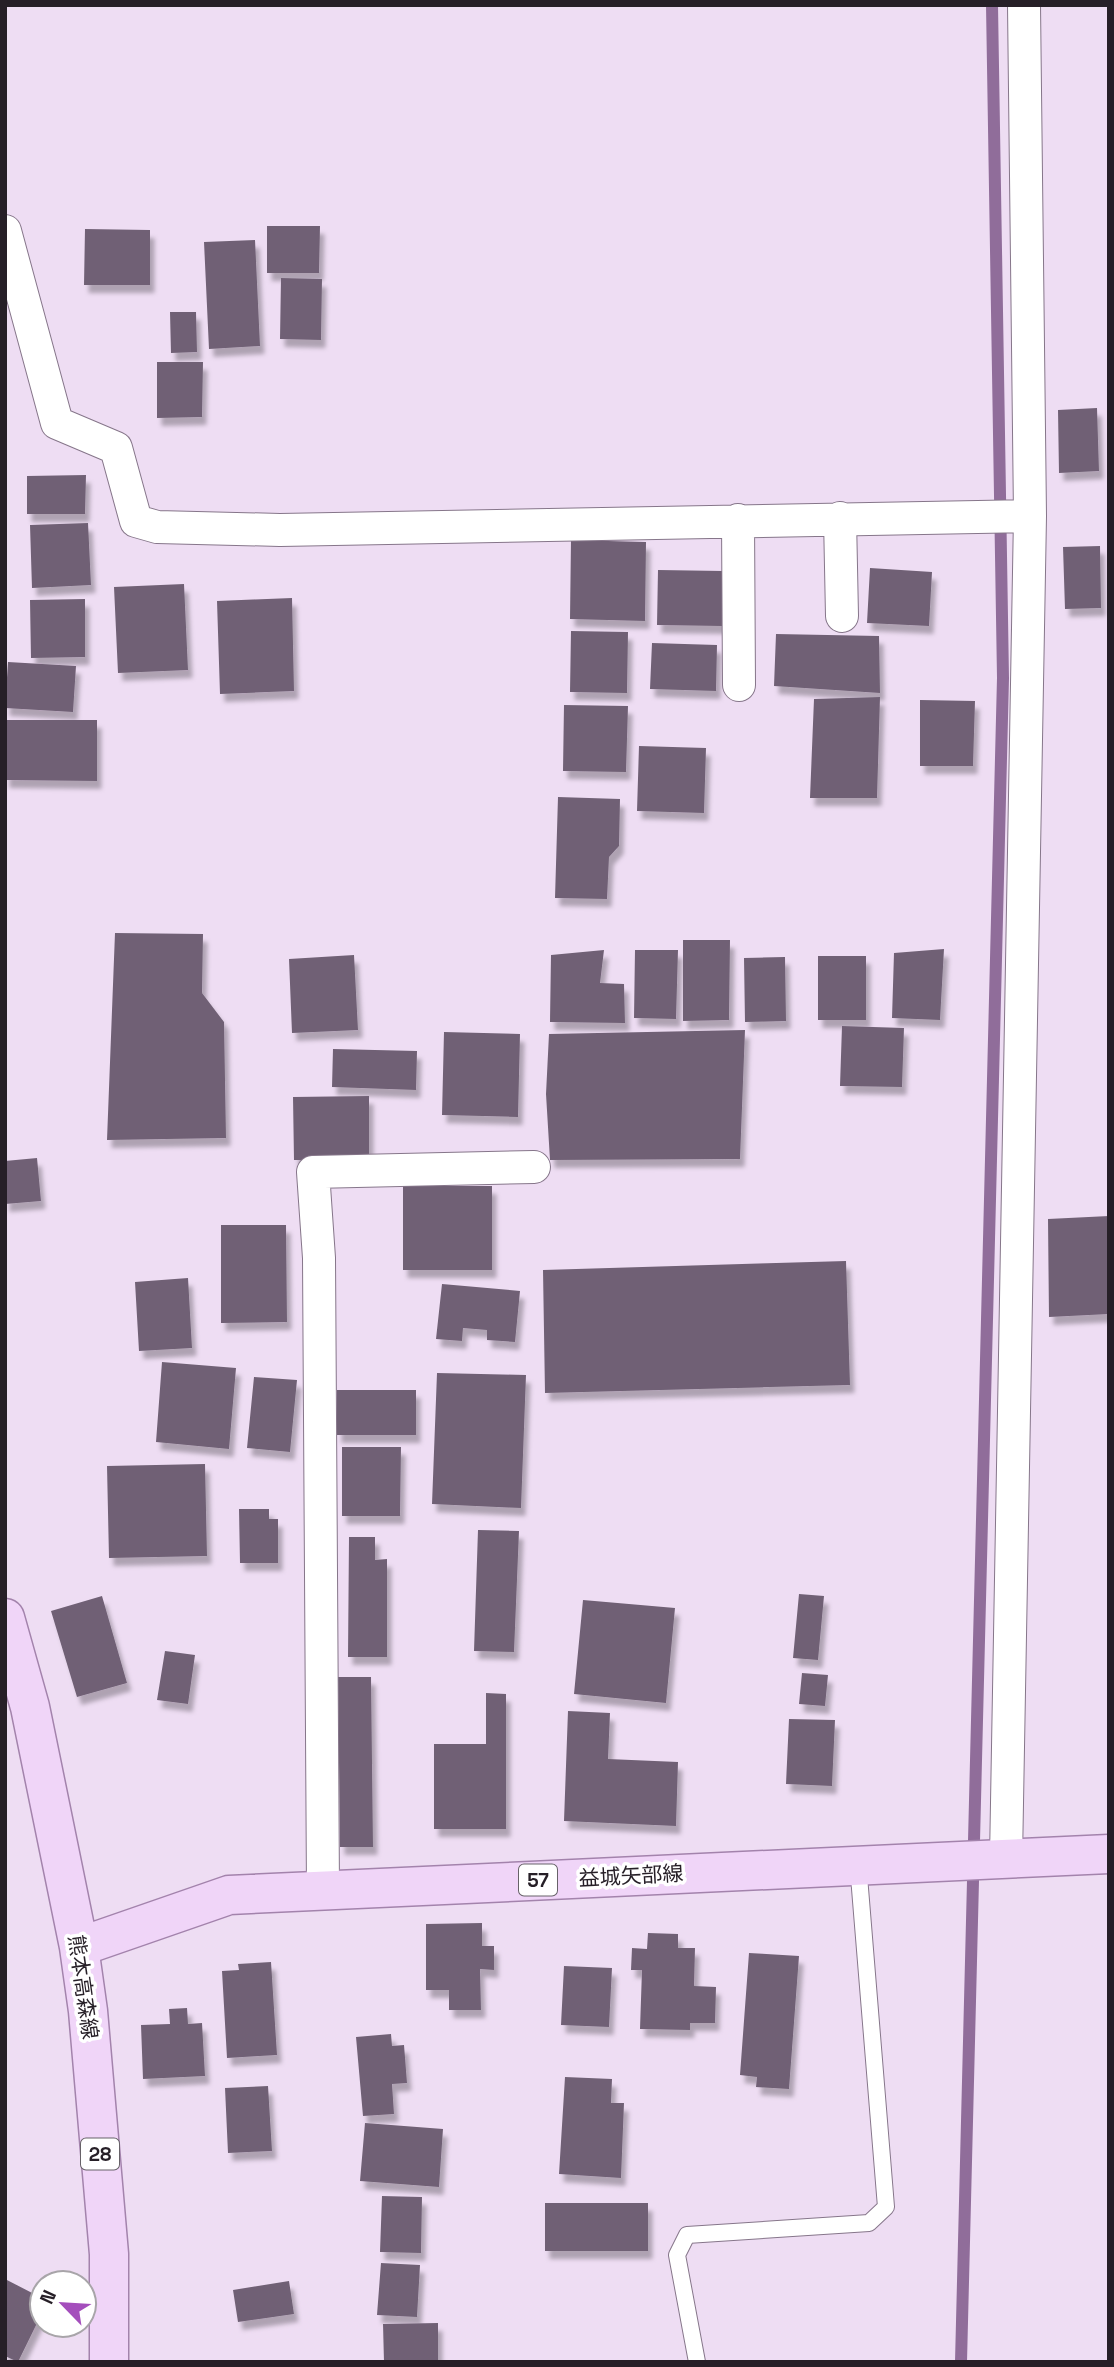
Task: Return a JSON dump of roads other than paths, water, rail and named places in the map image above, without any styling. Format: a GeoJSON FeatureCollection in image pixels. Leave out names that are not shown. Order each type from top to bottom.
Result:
{"type":"FeatureCollection","features":[{"type":"Feature","properties":{"kind":"main road","name":"熊本高森線"},"geometry":{"type":"LineString","coordinates":[[5,1618],[30,1707],[79,1947],[88,2011],[109,2254],[109,2362]]}},
{"type":"Feature","properties":{"kind":"main road","name":"益城矢部線"},"geometry":{"type":"LineString","coordinates":[[79,1947],[229,1895],[1109,1854]]}},
{"type":"Feature","properties":{"kind":"street"},"geometry":{"type":"LineString","coordinates":[[1006,1859],[1030,516],[1024,5]]}},
{"type":"Feature","properties":{"kind":"street"},"geometry":{"type":"LineString","coordinates":[[5,231],[57,423],[116,448],[136,521],[157,527],[280,530],[1030,516]]}},
{"type":"Feature","properties":{"kind":"street"},"geometry":{"type":"LineString","coordinates":[[840,518],[842,616]]}},
{"type":"Feature","properties":{"kind":"street"},"geometry":{"type":"LineString","coordinates":[[738,520],[739,685]]}},
{"type":"Feature","properties":{"kind":"street"},"geometry":{"type":"LineString","coordinates":[[323,1890],[319,1258],[313,1172],[534,1167]]}},
{"type":"Feature","properties":{"kind":"lane"},"geometry":{"type":"LineString","coordinates":[[696,2362],[677,2255],[687,2235],[869,2223],[886,2207],[858,1864]]}},
{"type":"Feature","properties":{"kind":"waterway"},"geometry":{"type":"LineString","coordinates":[[961,2362],[1003,678],[992,5]]}}]}
